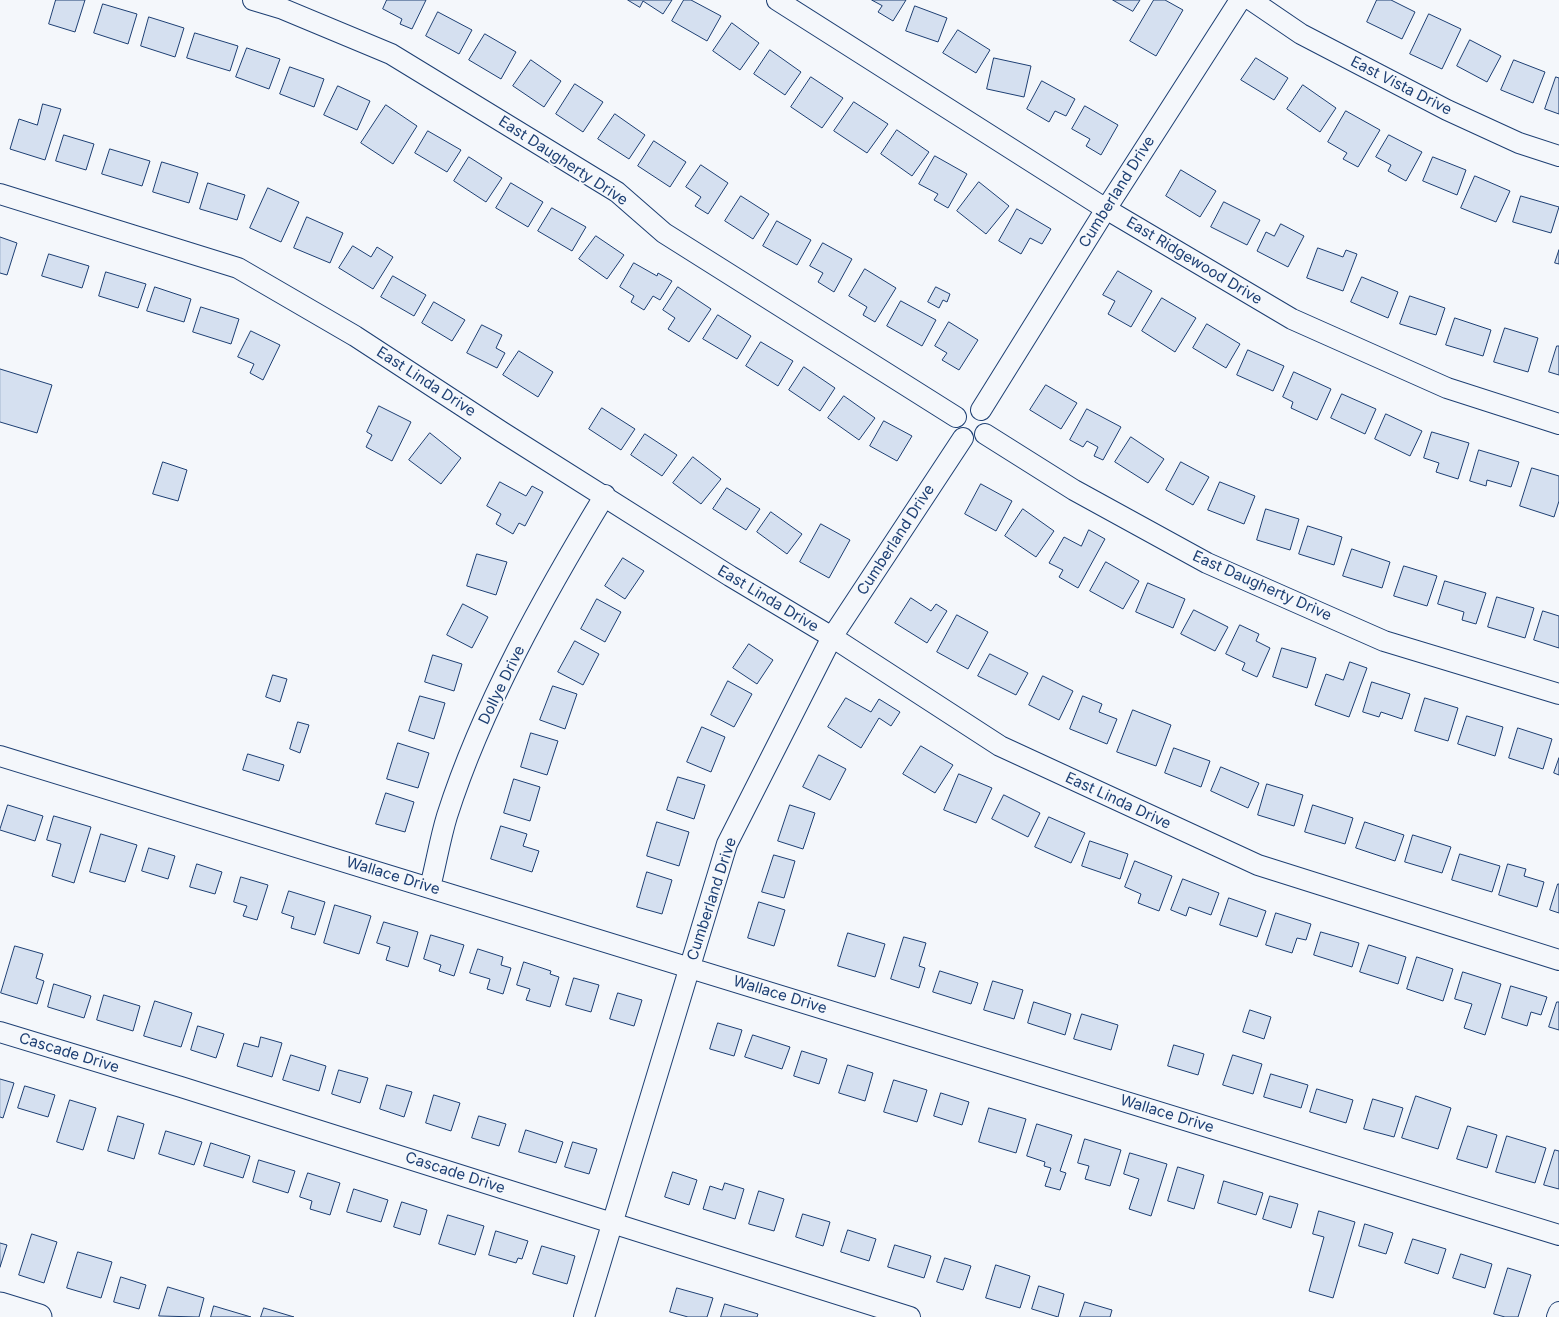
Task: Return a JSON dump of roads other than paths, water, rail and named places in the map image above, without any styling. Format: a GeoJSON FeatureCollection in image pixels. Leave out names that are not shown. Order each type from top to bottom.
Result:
{"type":"FeatureCollection","features":[{"type":"Feature","properties":{"kind":"main road"},"geometry":{"type":"LineString","coordinates":[[0,1305],[39,1317]]}},
{"type":"Feature","properties":{"kind":"street","name":"East Daugherty Drive"},"geometry":{"type":"LineString","coordinates":[[253,0],[282,9],[391,54],[617,192],[664,233],[956,417]]}},
{"type":"Feature","properties":{"kind":"street","name":"East Ridgewood Drive"},"geometry":{"type":"LineString","coordinates":[[777,0],[1106,209],[1292,320],[1447,388],[1559,424]]}},
{"type":"Feature","properties":{"kind":"street","name":"Cumberland Drive"},"geometry":{"type":"LineString","coordinates":[[981,410],[1106,209],[1240,0]]}},
{"type":"Feature","properties":{"kind":"street","name":"East Vista Drive"},"geometry":{"type":"LineString","coordinates":[[1252,0],[1301,34],[1447,110],[1520,143],[1559,156]]}},
{"type":"Feature","properties":{"kind":"street","name":"East Linda Drive"},"geometry":{"type":"LineString","coordinates":[[0,194],[238,268],[356,336],[724,572],[832,637],[1000,746],[1258,865],[1559,960]]}},
{"type":"Feature","properties":{"kind":"street"},"geometry":{"type":"LineString","coordinates":[[965,408],[981,410],[989,420],[985,434],[973,440],[963,438],[955,426],[956,417],[965,408]]}},
{"type":"Feature","properties":{"kind":"street","name":"East Daugherty Drive"},"geometry":{"type":"LineString","coordinates":[[985,434],[1074,490],[1207,563],[1384,642],[1559,694]]}},
{"type":"Feature","properties":{"kind":"street","name":"Cumberland Drive"},"geometry":{"type":"LineString","coordinates":[[584,1317],[611,1222],[727,844],[832,637],[963,438]]}},
{"type":"Feature","properties":{"kind":"street","name":"Dollye Drive"},"geometry":{"type":"LineString","coordinates":[[430,887],[447,816],[482,726],[549,588],[605,495]]}},
{"type":"Feature","properties":{"kind":"street","name":"Wallace Drive"},"geometry":{"type":"LineString","coordinates":[[0,756],[1559,1236]]}},
{"type":"Feature","properties":{"kind":"street","name":"Cascade Drive"},"geometry":{"type":"LineString","coordinates":[[0,1032],[910,1317]]}},
{"type":"Feature","properties":{"kind":"street"},"geometry":{"type":"LineString","coordinates":[[1557,1317],[1559,1312]]}}]}
